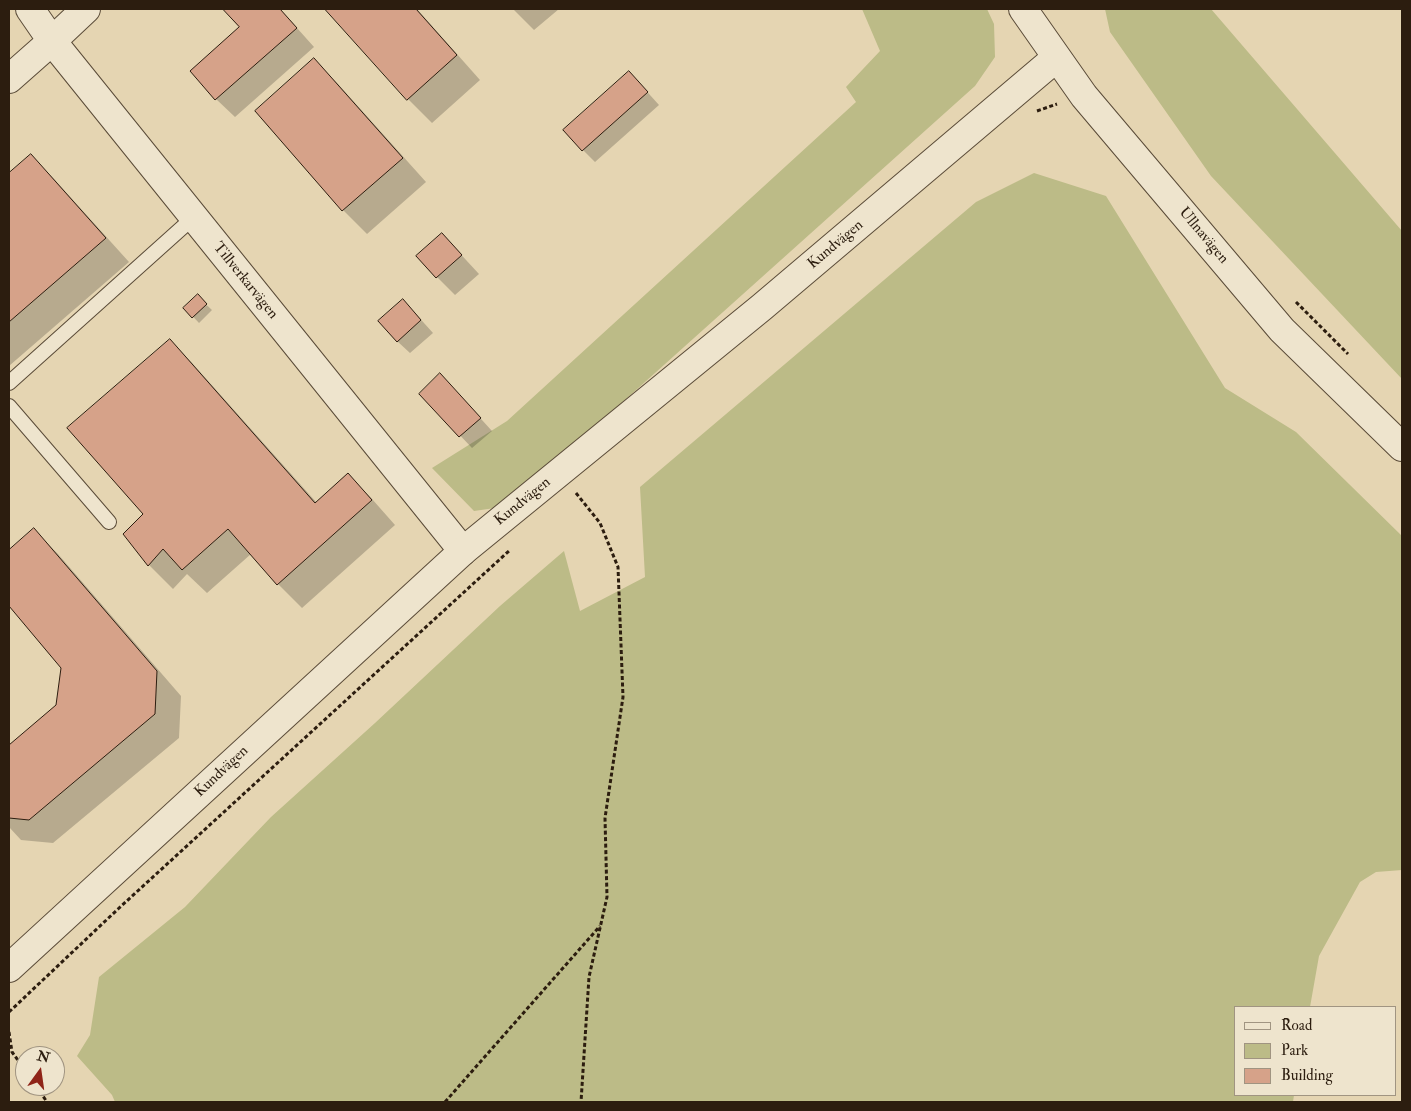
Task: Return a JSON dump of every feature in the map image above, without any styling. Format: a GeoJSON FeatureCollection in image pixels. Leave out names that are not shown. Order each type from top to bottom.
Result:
{"type":"FeatureCollection","features":[{"type":"Feature","properties":{"kind":"street","name":"Tillverkarvägen"},"geometry":{"type":"LineString","coordinates":[[30,9],[52,41],[463,551]]}},
{"type":"Feature","properties":{"kind":"street"},"geometry":{"type":"LineString","coordinates":[[9,79],[86,9]]}},
{"type":"Feature","properties":{"kind":"street","name":"Ullnavägen"},"geometry":{"type":"LineString","coordinates":[[1023,9],[1084,96],[1282,330],[1402,447]]}},
{"type":"Feature","properties":{"kind":"street","name":"Kundvägen"},"geometry":{"type":"LineString","coordinates":[[9,968],[463,551],[762,307],[1056,58]]}},
{"type":"Feature","properties":{"kind":"lane"},"geometry":{"type":"LineString","coordinates":[[9,383],[194,217]]}},
{"type":"Feature","properties":{"kind":"lane"},"geometry":{"type":"LineString","coordinates":[[9,406],[109,522]]}},
{"type":"Feature","properties":{"kind":"path"},"geometry":{"type":"LineString","coordinates":[[1034,112],[1084,96]]}},
{"type":"Feature","properties":{"kind":"path"},"geometry":{"type":"LineString","coordinates":[[560,472],[600,523],[618,567],[623,697],[605,818],[607,897],[589,977],[581,1102]]}},
{"type":"Feature","properties":{"kind":"path"},"geometry":{"type":"LineString","coordinates":[[9,1012],[118,909],[512,549]]}},
{"type":"Feature","properties":{"kind":"path"},"geometry":{"type":"LineString","coordinates":[[445,1102],[601,924]]}},
{"type":"Feature","properties":{"kind":"path"},"geometry":{"type":"LineString","coordinates":[[9,1032],[12,1052],[15,1056]]}},
{"type":"Feature","properties":{"kind":"path"},"geometry":{"type":"LineString","coordinates":[[9,1055],[12,1052]]}},
{"type":"Feature","properties":{"kind":"green space"},"geometry":{"type":"Polygon","coordinates":[[[862,9],[987,9],[994,24],[995,57],[975,86],[529,486],[495,508],[474,511],[432,468],[507,421],[856,102],[846,87],[880,51],[862,9]]]}},
{"type":"Feature","properties":{"kind":"green space"},"geometry":{"type":"Polygon","coordinates":[[[1105,9],[1211,9],[1402,231],[1402,379],[1211,176],[1110,32],[1105,9]]]}},
{"type":"Feature","properties":{"kind":"green space"},"geometry":{"type":"Polygon","coordinates":[[[1034,173],[1106,196],[1225,388],[1296,432],[1402,536],[1402,870],[1376,872],[1360,882],[1319,956],[1310,1006],[1234,1006],[1234,1096],[1294,1096],[1293,1102],[115,1102],[112,1095],[77,1056],[90,1035],[99,977],[185,907],[271,817],[500,606],[564,551],[580,611],[645,577],[640,487],[976,202],[1034,173]]]}},
{"type":"Feature","properties":{"kind":"building"},"geometry":{"type":"Polygon","coordinates":[[[223,9],[280,9],[297,28],[215,100],[190,71],[239,27],[223,9]]]}},
{"type":"Feature","properties":{"kind":"building"},"geometry":{"type":"Polygon","coordinates":[[[325,9],[416,9],[457,55],[407,100],[325,9]]]}},
{"type":"Feature","properties":{"kind":"building"},"geometry":{"type":"Polygon","coordinates":[[[314,58],[403,158],[342,211],[255,111],[314,58]]]}},
{"type":"Feature","properties":{"kind":"building"},"geometry":{"type":"Polygon","coordinates":[[[629,71],[648,92],[582,151],[563,130],[629,71]]]}},
{"type":"Feature","properties":{"kind":"building"},"geometry":{"type":"Polygon","coordinates":[[[31,154],[106,238],[9,322],[9,173],[31,154]]]}},
{"type":"Feature","properties":{"kind":"building"},"geometry":{"type":"Polygon","coordinates":[[[442,233],[462,255],[436,278],[416,256],[442,233]]]}},
{"type":"Feature","properties":{"kind":"building"},"geometry":{"type":"Polygon","coordinates":[[[198,294],[207,304],[192,318],[183,308],[198,294]]]}},
{"type":"Feature","properties":{"kind":"building"},"geometry":{"type":"Polygon","coordinates":[[[403,299],[421,320],[397,342],[378,321],[403,299]]]}},
{"type":"Feature","properties":{"kind":"building"},"geometry":{"type":"Polygon","coordinates":[[[170,339],[315,503],[348,473],[372,500],[277,585],[228,529],[182,570],[163,549],[148,566],[123,534],[143,514],[67,428],[170,339]]]}},
{"type":"Feature","properties":{"kind":"building"},"geometry":{"type":"Polygon","coordinates":[[[440,373],[481,418],[459,437],[419,394],[440,373]]]}},
{"type":"Feature","properties":{"kind":"building"},"geometry":{"type":"Polygon","coordinates":[[[34,528],[157,671],[155,714],[29,820],[9,818],[9,745],[56,705],[61,668],[9,606],[9,550],[34,528]]]}}]}
